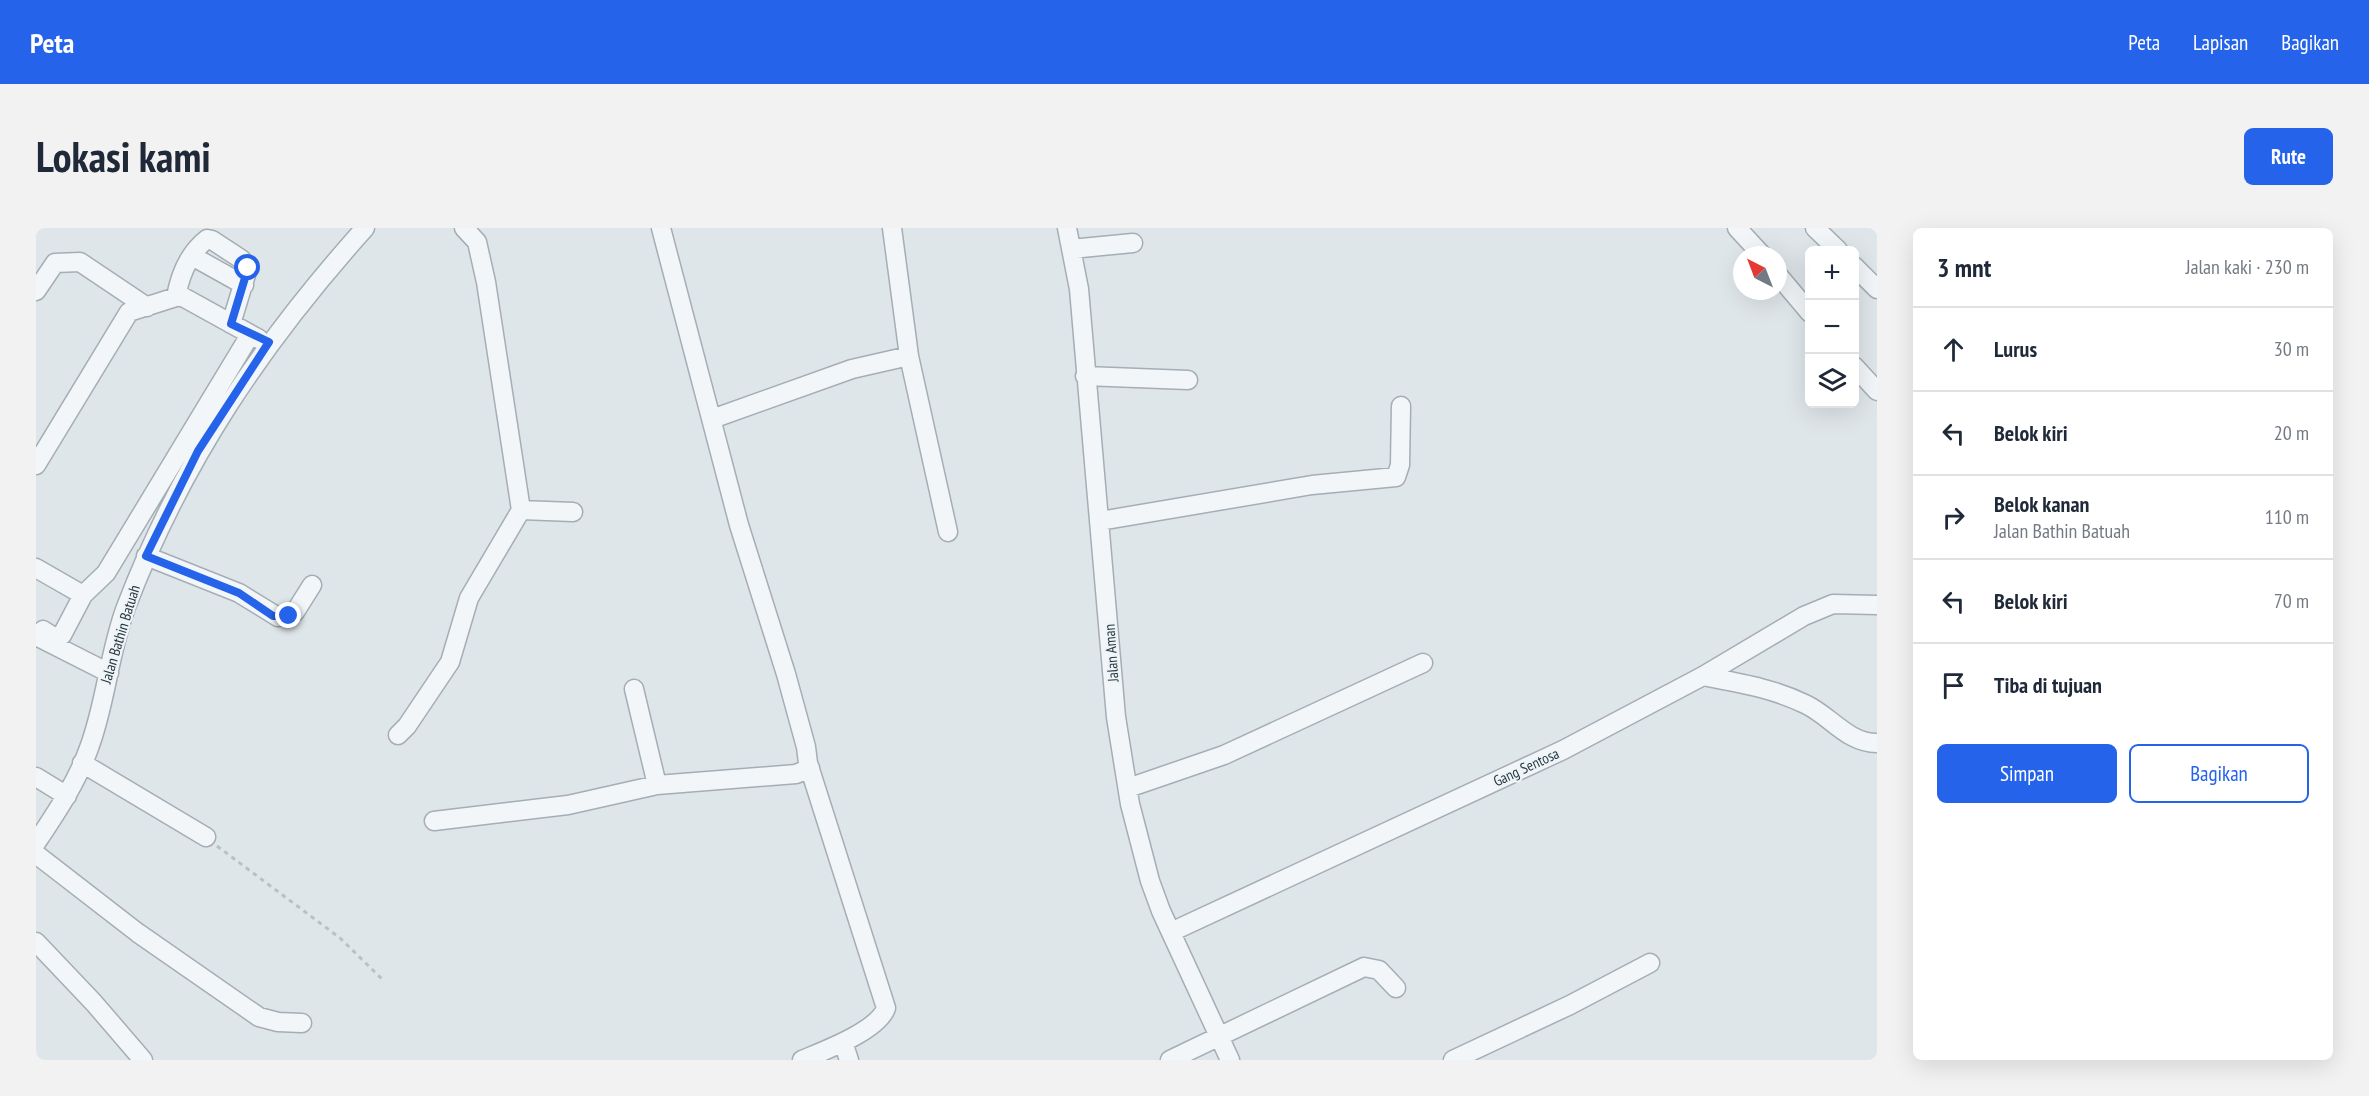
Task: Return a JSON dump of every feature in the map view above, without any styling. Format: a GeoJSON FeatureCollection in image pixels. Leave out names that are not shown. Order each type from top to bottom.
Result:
{"type":"FeatureCollection","features":[{"type":"Feature","properties":{"kind":"street","name":"Jalan Bathin Batuah"},"geometry":{"type":"LineString","coordinates":[[36,843],[67,796],[90,748],[124,610],[146,556],[198,451],[269,342],[320,278],[365,228]]}},
{"type":"Feature","properties":{"kind":"street"},"geometry":{"type":"LineString","coordinates":[[398,735],[407,726],[450,662],[469,598],[521,510],[486,282],[477,242],[464,228]]}},
{"type":"Feature","properties":{"kind":"street"},"geometry":{"type":"LineString","coordinates":[[662,228],[739,525],[786,674],[810,768],[886,1008],[882,1016],[843,1042],[802,1060]]}},
{"type":"Feature","properties":{"kind":"street"},"geometry":{"type":"LineString","coordinates":[[892,228],[909,356],[948,532]]}},
{"type":"Feature","properties":{"kind":"street","name":"Jalan Aman"},"geometry":{"type":"LineString","coordinates":[[1067,228],[1079,289],[1116,717],[1128,788],[1150,881],[1230,1060]]}},
{"type":"Feature","properties":{"kind":"street"},"geometry":{"type":"LineString","coordinates":[[1737,228],[1753,246]]}},
{"type":"Feature","properties":{"kind":"street"},"geometry":{"type":"LineString","coordinates":[[1815,228],[1834,246]]}},
{"type":"Feature","properties":{"kind":"street"},"geometry":{"type":"LineString","coordinates":[[1071,249],[1133,243]]}},
{"type":"Feature","properties":{"kind":"street"},"geometry":{"type":"LineString","coordinates":[[176,297],[179,277],[192,256],[244,285],[231,324]]}},
{"type":"Feature","properties":{"kind":"street"},"geometry":{"type":"LineString","coordinates":[[36,291],[55,263],[80,262],[147,307]]}},
{"type":"Feature","properties":{"kind":"street"},"geometry":{"type":"LineString","coordinates":[[1859,271],[1877,289]]}},
{"type":"Feature","properties":{"kind":"street"},"geometry":{"type":"LineString","coordinates":[[1787,286],[1805,308]]}},
{"type":"Feature","properties":{"kind":"street"},"geometry":{"type":"LineString","coordinates":[[36,465],[129,312],[176,297],[186,298],[250,335],[269,342]]}},
{"type":"Feature","properties":{"kind":"street"},"geometry":{"type":"LineString","coordinates":[[36,626],[54,637],[59,637],[83,595],[106,573],[250,335]]}},
{"type":"Feature","properties":{"kind":"street"},"geometry":{"type":"LineString","coordinates":[[712,419],[852,369],[909,356]]}},
{"type":"Feature","properties":{"kind":"street"},"geometry":{"type":"LineString","coordinates":[[1859,371],[1877,391]]}},
{"type":"Feature","properties":{"kind":"street"},"geometry":{"type":"LineString","coordinates":[[1085,376],[1188,380]]}},
{"type":"Feature","properties":{"kind":"street"},"geometry":{"type":"LineString","coordinates":[[1100,522],[1312,486],[1396,477],[1400,465],[1401,406]]}},
{"type":"Feature","properties":{"kind":"street"},"geometry":{"type":"LineString","coordinates":[[521,510],[573,512]]}},
{"type":"Feature","properties":{"kind":"street"},"geometry":{"type":"LineString","coordinates":[[146,556],[239,593],[278,617],[295,612],[312,585]]}},
{"type":"Feature","properties":{"kind":"street"},"geometry":{"type":"LineString","coordinates":[[36,568],[83,595]]}},
{"type":"Feature","properties":{"kind":"street","name":"Gang Sentosa"},"geometry":{"type":"LineString","coordinates":[[1171,932],[1563,750],[1703,676],[1804,616],[1833,604],[1877,605]]}},
{"type":"Feature","properties":{"kind":"street"},"geometry":{"type":"LineString","coordinates":[[36,636],[109,673]]}},
{"type":"Feature","properties":{"kind":"street"},"geometry":{"type":"LineString","coordinates":[[1128,788],[1224,755],[1423,663]]}},
{"type":"Feature","properties":{"kind":"street"},"geometry":{"type":"LineString","coordinates":[[1703,676],[1777,692],[1815,709],[1855,739],[1877,743]]}},
{"type":"Feature","properties":{"kind":"street"},"geometry":{"type":"LineString","coordinates":[[634,689],[657,785]]}},
{"type":"Feature","properties":{"kind":"street"},"geometry":{"type":"LineString","coordinates":[[82,763],[206,837]]}},
{"type":"Feature","properties":{"kind":"street"},"geometry":{"type":"LineString","coordinates":[[434,821],[540,809],[657,785],[795,774],[810,768]]}},
{"type":"Feature","properties":{"kind":"street"},"geometry":{"type":"LineString","coordinates":[[36,777],[67,796]]}},
{"type":"Feature","properties":{"kind":"street"},"geometry":{"type":"LineString","coordinates":[[36,854],[138,933],[259,1017],[278,1022],[302,1023]]}},
{"type":"Feature","properties":{"kind":"street"},"geometry":{"type":"LineString","coordinates":[[36,942],[94,1003],[143,1060]]}},
{"type":"Feature","properties":{"kind":"street"},"geometry":{"type":"LineString","coordinates":[[1453,1060],[1650,963]]}},
{"type":"Feature","properties":{"kind":"street"},"geometry":{"type":"LineString","coordinates":[[1170,1060],[1341,975],[1364,967],[1373,966],[1396,988]]}},
{"type":"Feature","properties":{"kind":"street"},"geometry":{"type":"LineString","coordinates":[[843,1042],[849,1060]]}},
{"type":"Feature","properties":{"kind":"path"},"geometry":{"type":"LineString","coordinates":[[206,837],[340,939],[382,979]]}},
{"type":"Feature","properties":{"kind":"route"},"geometry":{"type":"LineString","coordinates":[[248,268],[231,324],[250,335],[269,342],[198,451],[146,556],[239,593],[273,616],[284,618],[289,616]]}}]}
